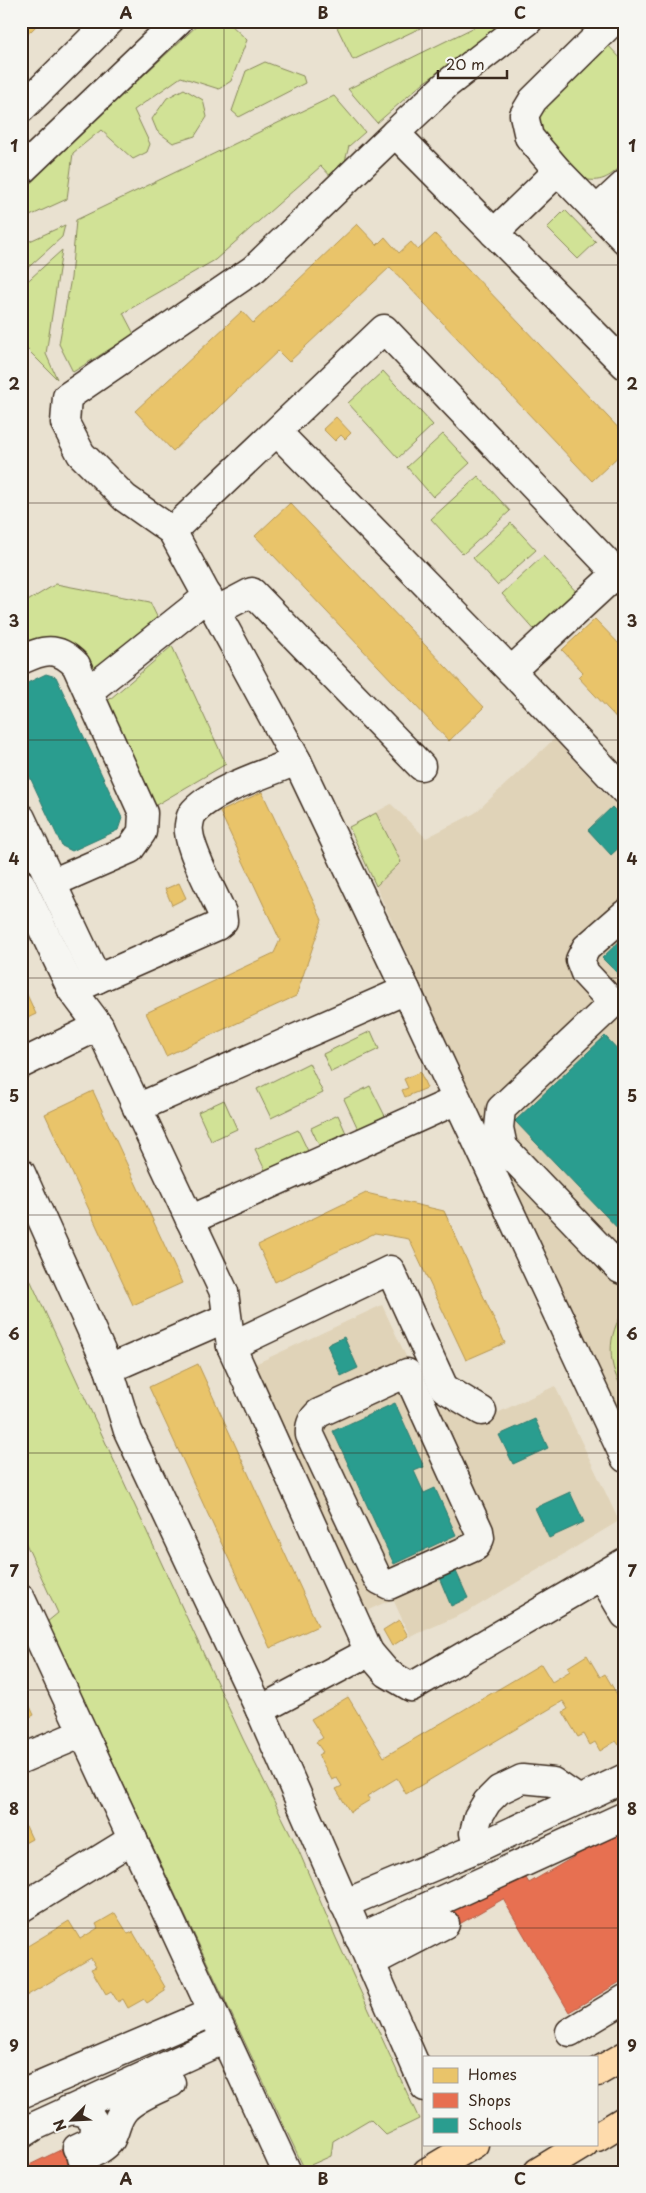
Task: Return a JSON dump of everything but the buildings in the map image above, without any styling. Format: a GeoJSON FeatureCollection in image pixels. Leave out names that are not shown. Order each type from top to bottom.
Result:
{"type":"FeatureCollection","features":[{"type":"Feature","properties":{"kind":"main road"},"geometry":{"type":"LineString","coordinates":[[598,2071],[625,2056]]}},
{"type":"Feature","properties":{"kind":"main road"},"geometry":{"type":"LineString","coordinates":[[598,2136],[625,2120]]}},
{"type":"Feature","properties":{"kind":"main road"},"geometry":{"type":"LineString","coordinates":[[538,2172],[581,2146]]}},
{"type":"Feature","properties":{"kind":"main road"},"geometry":{"type":"LineString","coordinates":[[427,2172],[459,2148]]}},
{"type":"Feature","properties":{"kind":"lane"},"geometry":{"type":"LineString","coordinates":[[21,109],[110,21]]}},
{"type":"Feature","properties":{"kind":"lane"},"geometry":{"type":"LineString","coordinates":[[21,171],[178,21]]}},
{"type":"Feature","properties":{"kind":"lane"},"geometry":{"type":"LineString","coordinates":[[528,21],[447,84],[254,268],[67,397],[65,424],[81,454],[125,498],[172,531],[212,603],[297,761],[625,1458]]}},
{"type":"Feature","properties":{"kind":"lane"},"geometry":{"type":"LineString","coordinates":[[614,21],[533,100],[524,115],[529,137],[558,171],[625,240]]}},
{"type":"Feature","properties":{"kind":"lane"},"geometry":{"type":"LineString","coordinates":[[396,133],[625,365]]}},
{"type":"Feature","properties":{"kind":"lane"},"geometry":{"type":"LineString","coordinates":[[494,233],[558,171]]}},
{"type":"Feature","properties":{"kind":"lane"},"geometry":{"type":"LineString","coordinates":[[596,211],[625,184]]}},
{"type":"Feature","properties":{"kind":"lane"},"geometry":{"type":"LineString","coordinates":[[172,531],[384,329],[621,577],[511,671]]}},
{"type":"Feature","properties":{"kind":"lane"},"geometry":{"type":"LineString","coordinates":[[277,432],[511,671],[625,791]]}},
{"type":"Feature","properties":{"kind":"lane"},"geometry":{"type":"LineString","coordinates":[[89,691],[212,603],[252,592],[421,766]]}},
{"type":"Feature","properties":{"kind":"lane"},"geometry":{"type":"LineString","coordinates":[[21,660],[41,651],[63,654],[76,665],[140,804],[144,823],[142,832],[130,849],[52,883]]}},
{"type":"Feature","properties":{"kind":"lane"},"geometry":{"type":"LineString","coordinates":[[72,990],[217,926],[223,921],[222,913],[192,846],[189,832],[191,815],[204,802],[220,793],[297,761]]}},
{"type":"Feature","properties":{"kind":"lane"},"geometry":{"type":"LineString","coordinates":[[21,818],[97,979]]}},
{"type":"Feature","properties":{"kind":"lane"},"geometry":{"type":"LineString","coordinates":[[21,884],[72,990],[99,1026],[224,1292],[231,1346],[369,1652],[387,1673],[411,1687],[625,1562]]}},
{"type":"Feature","properties":{"kind":"lane"},"geometry":{"type":"LineString","coordinates":[[625,914],[586,948],[580,960],[585,973],[619,1009],[500,1109],[499,1128],[503,1147],[620,1269],[625,1271]]}},
{"type":"Feature","properties":{"kind":"lane"},"geometry":{"type":"LineString","coordinates":[[137,1108],[406,990]]}},
{"type":"Feature","properties":{"kind":"lane"},"geometry":{"type":"LineString","coordinates":[[21,1064],[99,1026]]}},
{"type":"Feature","properties":{"kind":"lane"},"geometry":{"type":"LineString","coordinates":[[190,1220],[457,1100]]}},
{"type":"Feature","properties":{"kind":"lane"},"geometry":{"type":"LineString","coordinates":[[491,1172],[516,1161]]}},
{"type":"Feature","properties":{"kind":"lane"},"geometry":{"type":"LineString","coordinates":[[21,1173],[110,1369],[128,1431],[260,1710],[423,2082]]}},
{"type":"Feature","properties":{"kind":"lane"},"geometry":{"type":"LineString","coordinates":[[231,1346],[390,1270],[444,1388],[482,1411]]}},
{"type":"Feature","properties":{"kind":"lane"},"geometry":{"type":"LineString","coordinates":[[110,1369],[226,1318]]}},
{"type":"Feature","properties":{"kind":"lane"},"geometry":{"type":"LineString","coordinates":[[407,1372],[480,1531],[478,1542],[476,1546],[395,1584],[384,1584],[376,1575],[326,1469],[310,1435],[310,1424],[314,1418],[319,1413],[407,1372]]}},
{"type":"Feature","properties":{"kind":"lane"},"geometry":{"type":"LineString","coordinates":[[293,1484],[326,1469]]}},
{"type":"Feature","properties":{"kind":"lane"},"geometry":{"type":"LineString","coordinates":[[602,1576],[625,1615]]}},
{"type":"Feature","properties":{"kind":"lane"},"geometry":{"type":"LineString","coordinates":[[21,1599],[287,2172]]}},
{"type":"Feature","properties":{"kind":"lane"},"geometry":{"type":"LineString","coordinates":[[260,1710],[369,1652]]}},
{"type":"Feature","properties":{"kind":"lane"},"geometry":{"type":"LineString","coordinates":[[21,1759],[83,1733]]}},
{"type":"Feature","properties":{"kind":"lane"},"geometry":{"type":"LineString","coordinates":[[344,1904],[477,1848],[625,1778]]}},
{"type":"Feature","properties":{"kind":"lane"},"geometry":{"type":"LineString","coordinates":[[477,1848],[474,1833],[478,1817],[487,1802],[499,1790],[522,1779],[553,1782],[579,1800]]}},
{"type":"Feature","properties":{"kind":"lane"},"geometry":{"type":"LineString","coordinates":[[359,1938],[625,1816]]}},
{"type":"Feature","properties":{"kind":"lane"},"geometry":{"type":"LineString","coordinates":[[21,1908],[133,1839]]}},
{"type":"Feature","properties":{"kind":"lane"},"geometry":{"type":"LineString","coordinates":[[370,1963],[445,1924]]}},
{"type":"Feature","properties":{"kind":"lane"},"geometry":{"type":"LineString","coordinates":[[570,2032],[625,1999]]}},
{"type":"Feature","properties":{"kind":"lane"},"geometry":{"type":"LineString","coordinates":[[21,2094],[213,2012]]}},
{"type":"Feature","properties":{"kind":"lane"},"geometry":{"type":"LineString","coordinates":[[21,2135],[68,2110],[229,2046]]}},
{"type":"Feature","properties":{"kind":"lane"},"geometry":{"type":"LineString","coordinates":[[68,2110],[82,2111],[90,2115],[94,2124],[95,2133],[92,2140],[80,2153],[101,2149],[111,2138],[116,2121],[126,2108],[229,2046]]}},
{"type":"Feature","properties":{"kind":"shaded area"},"geometry":{"type":"Polygon","coordinates":[[[554,739],[625,815],[625,1436],[349,827],[391,804],[426,838],[475,813],[554,739]]]}},
{"type":"Feature","properties":{"kind":"shaded area"},"geometry":{"type":"Polygon","coordinates":[[[382,1305],[427,1401],[480,1421],[555,1386],[619,1521],[469,1611],[410,1637],[393,1599],[366,1611],[253,1365],[382,1305]]]}},
{"type":"Feature","properties":{"kind":"green space"},"geometry":{"type":"Polygon","coordinates":[[[202,21],[227,21],[247,40],[231,81],[219,89],[181,77],[134,110],[150,144],[147,152],[133,159],[101,130],[73,153],[67,199],[21,220],[21,189],[202,21]]]}},
{"type":"Feature","properties":{"kind":"green space"},"geometry":{"type":"Polygon","coordinates":[[[334,21],[435,21],[353,60],[334,21]]]}},
{"type":"Feature","properties":{"kind":"green space"},"geometry":{"type":"Polygon","coordinates":[[[487,21],[513,21],[423,83],[377,123],[348,89],[487,21]]]}},
{"type":"Feature","properties":{"kind":"green space"},"geometry":{"type":"Polygon","coordinates":[[[605,42],[625,63],[625,162],[617,170],[604,178],[588,180],[536,128],[534,115],[605,42]]]}},
{"type":"Feature","properties":{"kind":"green space"},"geometry":{"type":"Polygon","coordinates":[[[265,62],[303,76],[305,83],[239,117],[232,111],[246,71],[265,62]]]}},
{"type":"Feature","properties":{"kind":"green space"},"geometry":{"type":"Polygon","coordinates":[[[184,89],[203,100],[207,117],[195,136],[173,143],[157,131],[152,119],[167,98],[184,89]]]}},
{"type":"Feature","properties":{"kind":"green space"},"geometry":{"type":"Polygon","coordinates":[[[334,96],[365,132],[349,146],[343,169],[334,180],[321,166],[215,260],[123,313],[134,334],[73,372],[59,344],[71,278],[76,220],[334,96]]]}},
{"type":"Feature","properties":{"kind":"green space"},"geometry":{"type":"Polygon","coordinates":[[[565,210],[596,242],[578,259],[547,228],[565,210]]]}},
{"type":"Feature","properties":{"kind":"green space"},"geometry":{"type":"Polygon","coordinates":[[[65,225],[62,237],[21,274],[21,245],[65,225]]]}},
{"type":"Feature","properties":{"kind":"green space"},"geometry":{"type":"Polygon","coordinates":[[[62,250],[46,354],[57,379],[26,348],[26,340],[21,336],[21,287],[62,250]]]}},
{"type":"Feature","properties":{"kind":"green space"},"geometry":{"type":"Polygon","coordinates":[[[383,371],[433,425],[398,458],[348,403],[383,371]]]}},
{"type":"Feature","properties":{"kind":"green space"},"geometry":{"type":"Polygon","coordinates":[[[443,434],[470,463],[433,497],[407,467],[443,434]]]}},
{"type":"Feature","properties":{"kind":"green space"},"geometry":{"type":"Polygon","coordinates":[[[478,476],[510,511],[463,554],[431,519],[478,476]]]}},
{"type":"Feature","properties":{"kind":"green space"},"geometry":{"type":"Polygon","coordinates":[[[511,523],[536,550],[497,585],[473,558],[511,523]]]}},
{"type":"Feature","properties":{"kind":"green space"},"geometry":{"type":"Polygon","coordinates":[[[543,556],[582,598],[540,636],[502,594],[543,556]]]}},
{"type":"Feature","properties":{"kind":"green space"},"geometry":{"type":"Polygon","coordinates":[[[56,584],[150,602],[160,623],[95,670],[21,652],[21,605],[56,584]]]}},
{"type":"Feature","properties":{"kind":"green space"},"geometry":{"type":"Polygon","coordinates":[[[172,646],[226,764],[151,808],[103,705],[172,646]]]}},
{"type":"Feature","properties":{"kind":"green space"},"geometry":{"type":"Polygon","coordinates":[[[376,813],[401,862],[376,886],[349,827],[376,813]]]}},
{"type":"Feature","properties":{"kind":"green space"},"geometry":{"type":"Polygon","coordinates":[[[371,1031],[379,1049],[331,1072],[323,1054],[371,1031]]]}},
{"type":"Feature","properties":{"kind":"green space"},"geometry":{"type":"Polygon","coordinates":[[[309,1063],[323,1093],[271,1118],[257,1089],[309,1063]]]}},
{"type":"Feature","properties":{"kind":"green space"},"geometry":{"type":"Polygon","coordinates":[[[370,1086],[385,1116],[358,1129],[344,1099],[370,1086]]]}},
{"type":"Feature","properties":{"kind":"green space"},"geometry":{"type":"Polygon","coordinates":[[[224,1100],[237,1129],[211,1141],[198,1112],[224,1100]]]}},
{"type":"Feature","properties":{"kind":"green space"},"geometry":{"type":"Polygon","coordinates":[[[338,1115],[346,1133],[319,1145],[311,1128],[338,1115]]]}},
{"type":"Feature","properties":{"kind":"green space"},"geometry":{"type":"Polygon","coordinates":[[[298,1130],[308,1151],[265,1170],[255,1149],[298,1130]]]}},
{"type":"Feature","properties":{"kind":"green space"},"geometry":{"type":"Polygon","coordinates":[[[21,1260],[243,1739],[298,1849],[336,1938],[419,2119],[386,2135],[370,2119],[333,2141],[331,2156],[304,2168],[47,1622],[58,1613],[21,1533],[21,1260]]]}},
{"type":"Feature","properties":{"kind":"green space"},"geometry":{"type":"Polygon","coordinates":[[[625,1310],[625,1392],[615,1372],[611,1351],[614,1330],[625,1310]]]}}]}
